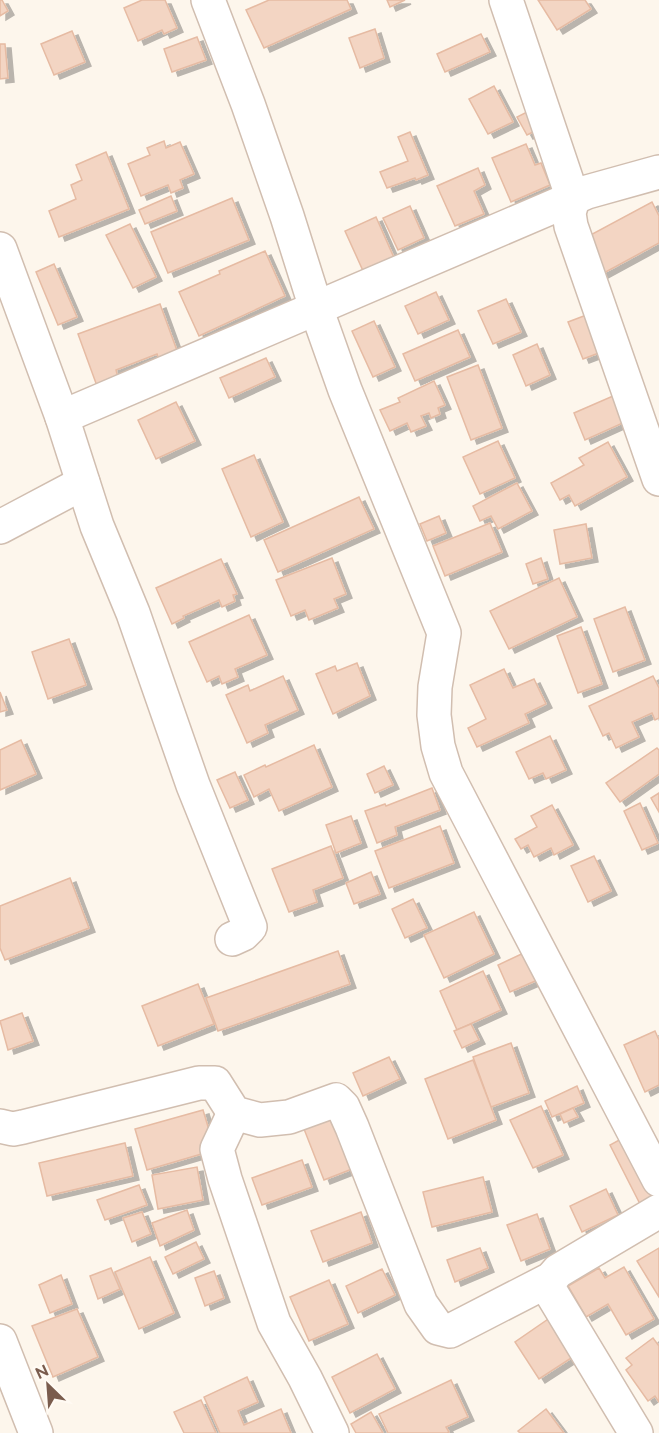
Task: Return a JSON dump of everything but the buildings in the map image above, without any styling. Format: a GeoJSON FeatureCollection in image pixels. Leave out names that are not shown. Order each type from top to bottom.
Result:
{"type":"FeatureCollection","features":[{"type":"Feature","properties":{"kind":"street"},"geometry":{"type":"LineString","coordinates":[[208,0],[284,205],[316,308],[345,390],[444,633],[435,687],[434,715],[438,746],[446,773],[659,1180]]}},
{"type":"Feature","properties":{"kind":"street"},"geometry":{"type":"LineString","coordinates":[[506,0],[573,198],[569,213],[571,226],[659,479]]}},
{"type":"Feature","properties":{"kind":"street"},"geometry":{"type":"LineString","coordinates":[[62,417],[587,192],[659,172]]}},
{"type":"Feature","properties":{"kind":"street"},"geometry":{"type":"LineString","coordinates":[[0,249],[62,417],[97,526],[133,613],[193,785],[250,927],[243,934],[232,939]]}},
{"type":"Feature","properties":{"kind":"street"},"geometry":{"type":"LineString","coordinates":[[0,527],[83,483]]}},
{"type":"Feature","properties":{"kind":"street"},"geometry":{"type":"LineString","coordinates":[[0,1126],[12,1129],[23,1127],[199,1083],[215,1083],[234,1113],[260,1120],[290,1117],[336,1100],[344,1107],[421,1304],[438,1328],[450,1331],[551,1279],[558,1271],[659,1211]]}},
{"type":"Feature","properties":{"kind":"street"},"geometry":{"type":"LineString","coordinates":[[234,1113],[217,1149],[225,1179],[274,1323],[306,1378],[332,1433]]}},
{"type":"Feature","properties":{"kind":"street"},"geometry":{"type":"LineString","coordinates":[[551,1279],[549,1289],[636,1433]]}},
{"type":"Feature","properties":{"kind":"street"},"geometry":{"type":"LineString","coordinates":[[0,1341],[36,1433]]}}]}
